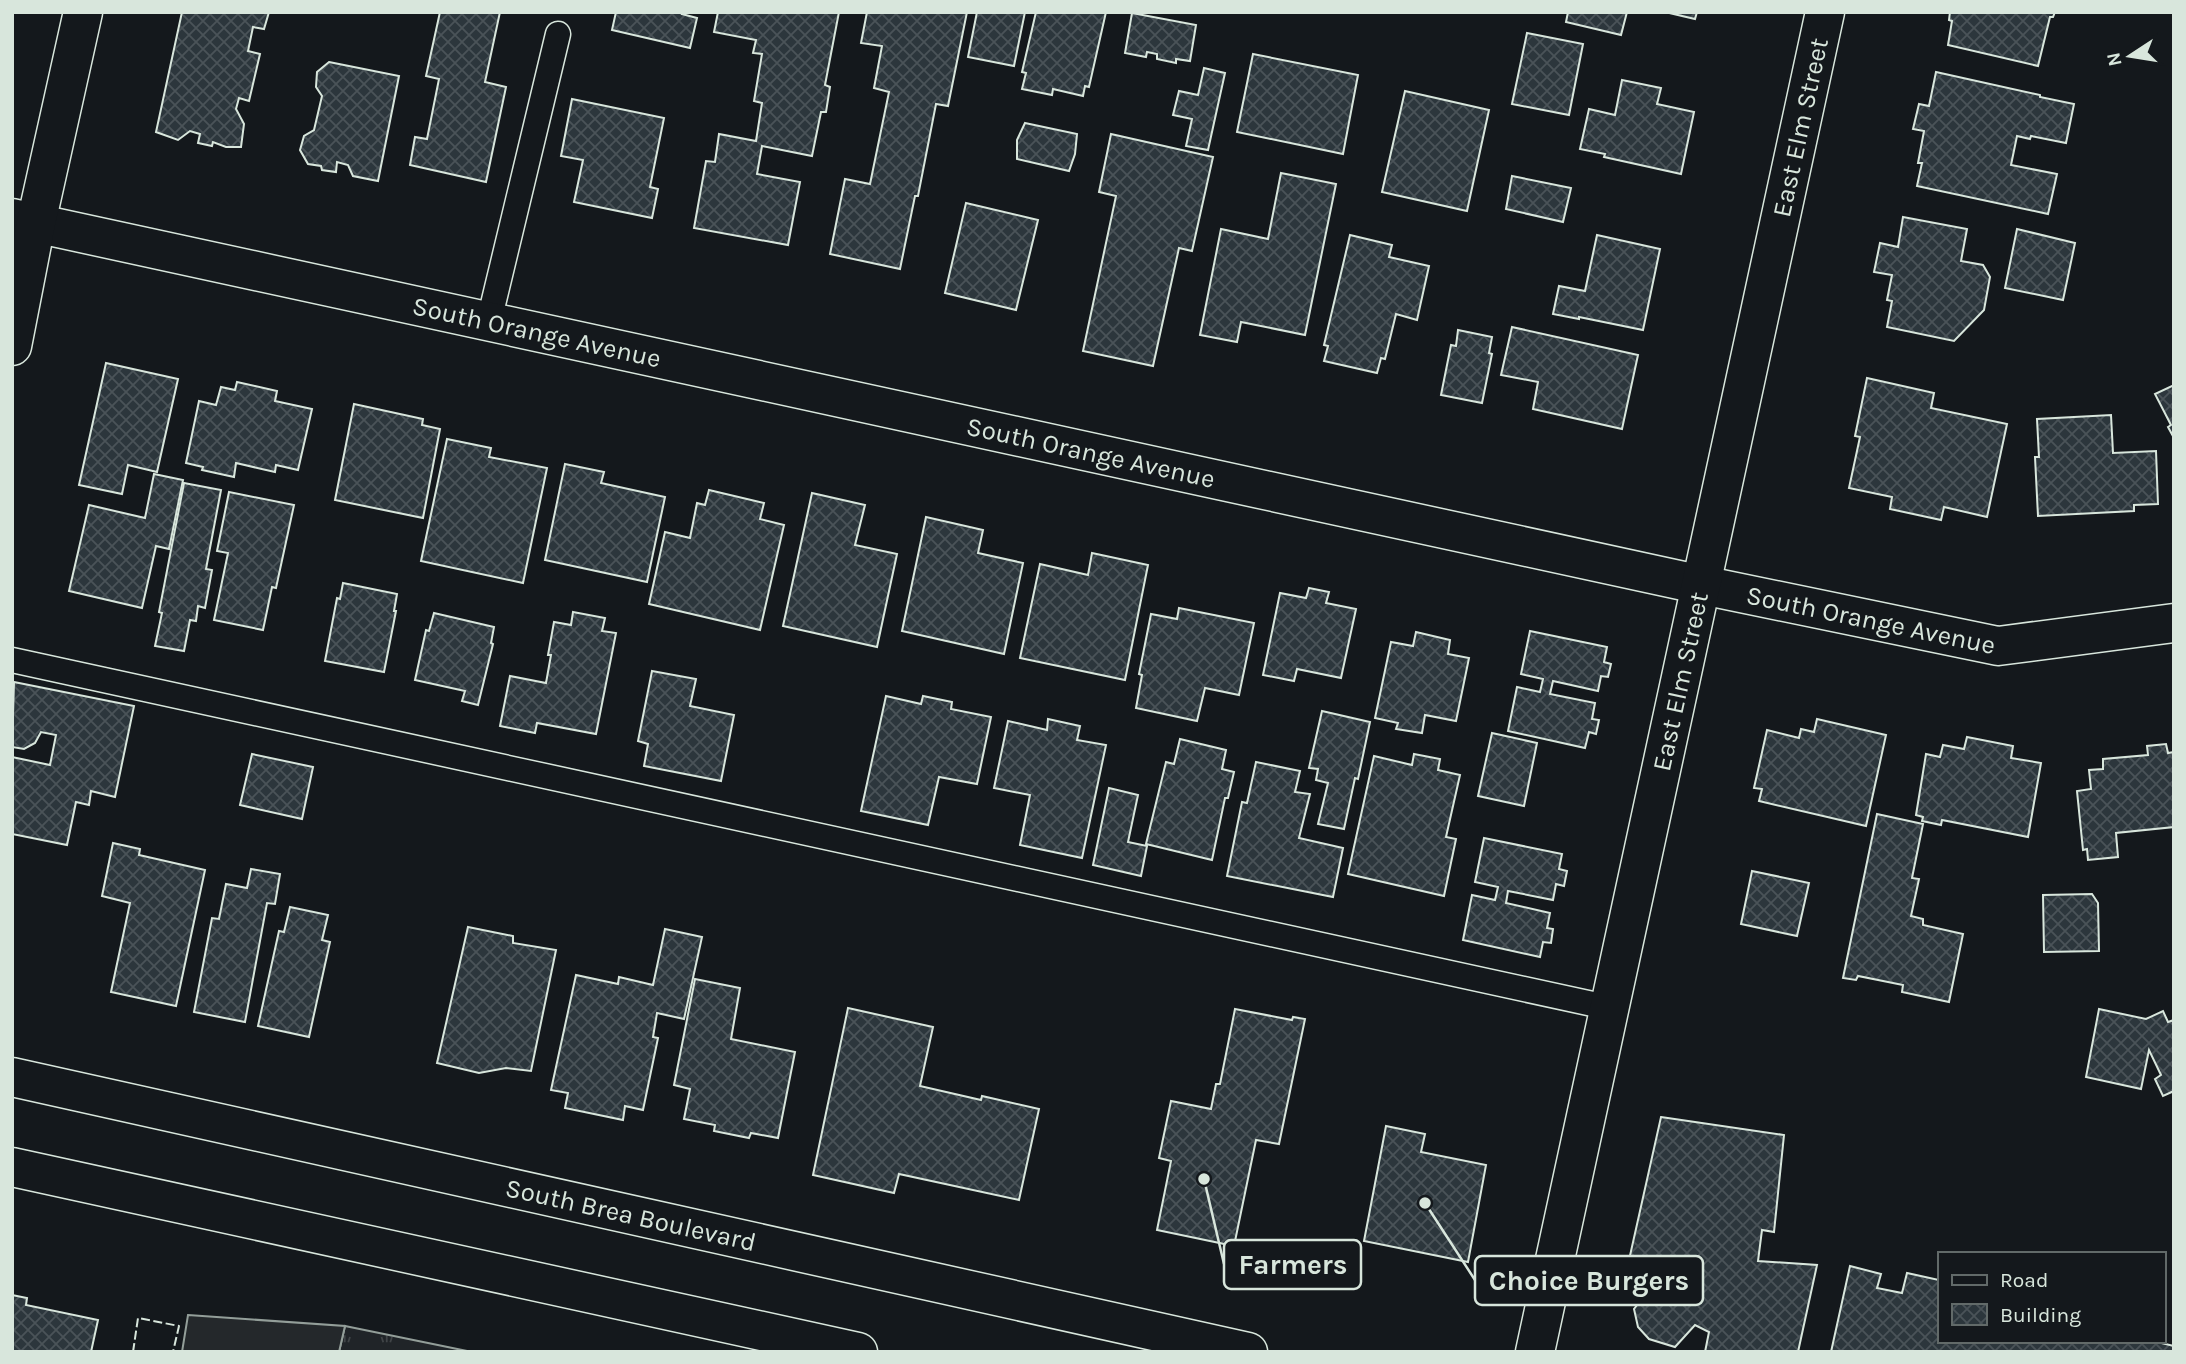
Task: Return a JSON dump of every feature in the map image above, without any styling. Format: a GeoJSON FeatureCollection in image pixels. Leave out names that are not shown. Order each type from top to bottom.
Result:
{"type":"FeatureCollection","features":[{"type":"Feature","properties":{"kind":"street"},"geometry":{"type":"LineString","coordinates":[[12,346],[24,220],[83,12]]}},
{"type":"Feature","properties":{"kind":"street","name":"East Elm Street"},"geometry":{"type":"LineString","coordinates":[[1535,1352],[1825,12]]}},
{"type":"Feature","properties":{"kind":"street","name":"South Orange Avenue"},"geometry":{"type":"LineString","coordinates":[[24,220],[1702,585],[1998,646],[2174,622]]}},
{"type":"Feature","properties":{"kind":"street","name":"South Brea Boulevard"},"geometry":{"type":"LineString","coordinates":[[12,1077],[1248,1352]]}},
{"type":"Feature","properties":{"kind":"street"},"geometry":{"type":"LineString","coordinates":[[12,1167],[858,1352]]}},
{"type":"Feature","properties":{"kind":"lane"},"geometry":{"type":"LineString","coordinates":[[489,321],[558,34]]}},
{"type":"Feature","properties":{"kind":"lane"},"geometry":{"type":"LineString","coordinates":[[12,660],[1611,1008]]}},
{"type":"Feature","properties":{"kind":"green space"},"geometry":{"type":"Polygon","coordinates":[[[345,1326],[472,1352],[339,1352],[345,1326]]]}},
{"type":"Feature","properties":{"kind":"shaded area"},"geometry":{"type":"Polygon","coordinates":[[[188,1315],[345,1326],[339,1352],[182,1352],[188,1315]]]}},
{"type":"Feature","properties":{"kind":"building"},"geometry":{"type":"Polygon","coordinates":[[[182,12],[269,12],[264,29],[253,27],[248,51],[260,54],[249,101],[239,98],[236,109],[244,124],[241,147],[226,147],[213,142],[212,146],[198,143],[200,134],[190,131],[178,140],[156,132],[182,12]]]}},
{"type":"Feature","properties":{"kind":"building"},"geometry":{"type":"Polygon","coordinates":[[[440,12],[500,12],[485,82],[506,87],[486,182],[410,165],[415,137],[427,139],[439,79],[426,76],[440,12]]]}},
{"type":"Feature","properties":{"kind":"building"},"geometry":{"type":"Polygon","coordinates":[[[616,12],[683,12],[682,14],[697,18],[690,48],[612,30],[616,12]]]}},
{"type":"Feature","properties":{"kind":"building"},"geometry":{"type":"Polygon","coordinates":[[[718,12],[839,12],[825,85],[830,87],[826,112],[821,112],[812,156],[762,146],[757,174],[800,182],[788,245],[694,228],[706,161],[715,162],[719,134],[756,141],[762,103],[754,101],[762,54],[753,53],[756,40],[714,32],[718,12]]]}},
{"type":"Feature","properties":{"kind":"building"},"geometry":{"type":"Polygon","coordinates":[[[867,12],[967,12],[948,106],[936,104],[900,269],[830,254],[845,179],[870,184],[889,92],[874,88],[882,46],[861,43],[867,12]]]}},
{"type":"Feature","properties":{"kind":"building"},"geometry":{"type":"Polygon","coordinates":[[[977,12],[1025,12],[1014,66],[968,57],[977,12]]]}},
{"type":"Feature","properties":{"kind":"building"},"geometry":{"type":"Polygon","coordinates":[[[1036,12],[1106,12],[1089,87],[1085,86],[1083,96],[1053,89],[1052,95],[1022,89],[1026,73],[1022,72],[1036,12]]]}},
{"type":"Feature","properties":{"kind":"building"},"geometry":{"type":"Polygon","coordinates":[[[1568,12],[1627,12],[1621,35],[1566,22],[1568,12]]]}},
{"type":"Feature","properties":{"kind":"building"},"geometry":{"type":"Polygon","coordinates":[[[1665,12],[1697,12],[1695,19],[1665,12]]]}},
{"type":"Feature","properties":{"kind":"building"},"geometry":{"type":"Polygon","coordinates":[[[1950,12],[2055,12],[2053,17],[2050,17],[2038,66],[1948,45],[1952,21],[1949,20],[1950,12]]]}},
{"type":"Feature","properties":{"kind":"building"},"geometry":{"type":"Polygon","coordinates":[[[1132,13],[1196,25],[1190,61],[1176,59],[1176,63],[1157,59],[1157,54],[1147,52],[1146,57],[1125,53],[1132,13]]]}},
{"type":"Feature","properties":{"kind":"building"},"geometry":{"type":"Polygon","coordinates":[[[1527,33],[1583,44],[1569,115],[1512,104],[1527,33]]]}},
{"type":"Feature","properties":{"kind":"building"},"geometry":{"type":"Polygon","coordinates":[[[1253,54],[1358,75],[1343,154],[1237,132],[1253,54]]]}},
{"type":"Feature","properties":{"kind":"building"},"geometry":{"type":"Polygon","coordinates":[[[329,62],[399,76],[378,181],[353,176],[348,165],[337,162],[336,172],[322,170],[321,166],[308,164],[300,150],[304,136],[314,130],[322,96],[316,87],[317,72],[329,62]]]}},
{"type":"Feature","properties":{"kind":"building"},"geometry":{"type":"Polygon","coordinates":[[[1204,68],[1225,73],[1208,150],[1186,146],[1192,119],[1173,115],[1179,91],[1198,95],[1204,68]]]}},
{"type":"Feature","properties":{"kind":"building"},"geometry":{"type":"Polygon","coordinates":[[[1936,72],[2074,104],[2066,143],[2017,136],[2011,165],[2057,174],[2048,214],[1917,186],[1924,131],[1913,129],[1919,104],[1929,106],[1936,72]]]}},
{"type":"Feature","properties":{"kind":"building"},"geometry":{"type":"Polygon","coordinates":[[[1622,80],[1661,88],[1657,104],[1694,112],[1681,174],[1580,149],[1589,109],[1615,115],[1622,80]]]}},
{"type":"Feature","properties":{"kind":"building"},"geometry":{"type":"Polygon","coordinates":[[[1405,91],[1489,110],[1467,211],[1382,192],[1405,91]]]}},
{"type":"Feature","properties":{"kind":"building"},"geometry":{"type":"Polygon","coordinates":[[[572,99],[664,118],[650,187],[658,189],[652,218],[574,202],[583,160],[561,156],[572,99]]]}},
{"type":"Feature","properties":{"kind":"building"},"geometry":{"type":"Polygon","coordinates":[[[1025,123],[1077,134],[1075,154],[1069,171],[1017,159],[1017,140],[1025,123]]]}},
{"type":"Feature","properties":{"kind":"building"},"geometry":{"type":"Polygon","coordinates":[[[1111,134],[1213,157],[1192,251],[1179,248],[1153,366],[1083,351],[1116,196],[1099,192],[1111,134]]]}},
{"type":"Feature","properties":{"kind":"building"},"geometry":{"type":"Polygon","coordinates":[[[1281,173],[1336,184],[1305,335],[1241,322],[1237,342],[1200,335],[1221,229],[1268,239],[1281,173]]]}},
{"type":"Feature","properties":{"kind":"building"},"geometry":{"type":"Polygon","coordinates":[[[1512,176],[1571,188],[1563,222],[1506,209],[1512,176]]]}},
{"type":"Feature","properties":{"kind":"building"},"geometry":{"type":"Polygon","coordinates":[[[966,203],[1038,220],[1016,310],[945,293],[966,203]]]}},
{"type":"Feature","properties":{"kind":"building"},"geometry":{"type":"Polygon","coordinates":[[[1903,217],[1967,229],[1961,261],[1983,265],[1990,277],[1984,310],[1954,341],[1887,327],[1892,301],[1887,300],[1892,275],[1874,272],[1880,243],[1898,247],[1903,217]]]}},
{"type":"Feature","properties":{"kind":"building"},"geometry":{"type":"Polygon","coordinates":[[[2017,229],[2075,243],[2063,300],[2005,288],[2017,229]]]}},
{"type":"Feature","properties":{"kind":"building"},"geometry":{"type":"Polygon","coordinates":[[[1350,235],[1392,245],[1389,257],[1429,266],[1417,320],[1396,314],[1385,359],[1381,358],[1377,373],[1324,361],[1328,346],[1324,345],[1350,235]]]}},
{"type":"Feature","properties":{"kind":"building"},"geometry":{"type":"Polygon","coordinates":[[[1597,235],[1660,249],[1643,330],[1553,314],[1559,286],[1585,291],[1597,235]]]}},
{"type":"Feature","properties":{"kind":"building"},"geometry":{"type":"Polygon","coordinates":[[[1512,327],[1638,355],[1622,429],[1533,409],[1538,382],[1501,375],[1512,327]]]}},
{"type":"Feature","properties":{"kind":"building"},"geometry":{"type":"Polygon","coordinates":[[[1458,330],[1492,337],[1489,353],[1492,354],[1482,403],[1441,395],[1451,345],[1456,346],[1458,330]]]}},
{"type":"Feature","properties":{"kind":"building"},"geometry":{"type":"Polygon","coordinates":[[[106,363],[178,379],[157,472],[128,465],[122,494],[79,485],[106,363]]]}},
{"type":"Feature","properties":{"kind":"building"},"geometry":{"type":"Polygon","coordinates":[[[1867,378],[1934,393],[1931,408],[2007,424],[1987,517],[1944,507],[1941,520],[1890,509],[1892,497],[1849,488],[1860,437],[1855,436],[1867,378]]]}},
{"type":"Feature","properties":{"kind":"building"},"geometry":{"type":"Polygon","coordinates":[[[237,382],[277,391],[275,401],[312,409],[298,470],[276,465],[275,472],[236,463],[234,477],[202,470],[203,467],[186,463],[199,401],[216,405],[221,387],[235,390],[237,382]]]}},
{"type":"Feature","properties":{"kind":"building"},"geometry":{"type":"Polygon","coordinates":[[[2174,385],[2174,438],[2168,427],[2171,425],[2155,394],[2174,385]]]}},
{"type":"Feature","properties":{"kind":"building"},"geometry":{"type":"Polygon","coordinates":[[[354,404],[423,419],[422,425],[440,429],[423,518],[335,500],[354,404]]]}},
{"type":"Feature","properties":{"kind":"building"},"geometry":{"type":"Polygon","coordinates":[[[2111,415],[2113,453],[2156,451],[2158,504],[2134,505],[2134,511],[2038,516],[2035,457],[2039,457],[2037,419],[2111,415]]]}},
{"type":"Feature","properties":{"kind":"building"},"geometry":{"type":"Polygon","coordinates":[[[447,439],[491,448],[489,457],[547,468],[523,583],[421,561],[447,439]]]}},
{"type":"Feature","properties":{"kind":"building"},"geometry":{"type":"Polygon","coordinates":[[[565,464],[604,472],[601,483],[665,497],[647,582],[545,560],[565,464]]]}},
{"type":"Feature","properties":{"kind":"building"},"geometry":{"type":"Polygon","coordinates":[[[154,474],[183,480],[169,549],[156,546],[142,608],[69,591],[89,505],[145,518],[154,474]]]}},
{"type":"Feature","properties":{"kind":"building"},"geometry":{"type":"Polygon","coordinates":[[[184,483],[221,490],[206,569],[212,570],[205,608],[198,606],[196,621],[190,620],[184,651],[155,646],[184,483]]]}},
{"type":"Feature","properties":{"kind":"building"},"geometry":{"type":"Polygon","coordinates":[[[709,490],[764,503],[760,519],[784,525],[760,630],[649,604],[665,532],[690,538],[697,503],[705,505],[709,490]]]}},
{"type":"Feature","properties":{"kind":"building"},"geometry":{"type":"Polygon","coordinates":[[[229,492],[294,505],[276,588],[272,587],[263,630],[214,620],[228,553],[217,551],[229,492]]]}},
{"type":"Feature","properties":{"kind":"building"},"geometry":{"type":"Polygon","coordinates":[[[812,493],[865,505],[855,545],[897,554],[877,647],[783,626],[812,493]]]}},
{"type":"Feature","properties":{"kind":"building"},"geometry":{"type":"Polygon","coordinates":[[[926,517],[983,530],[978,553],[1023,563],[1004,654],[902,631],[926,517]]]}},
{"type":"Feature","properties":{"kind":"building"},"geometry":{"type":"Polygon","coordinates":[[[1092,553],[1148,565],[1125,680],[1020,658],[1040,564],[1088,575],[1092,553]]]}},
{"type":"Feature","properties":{"kind":"building"},"geometry":{"type":"Polygon","coordinates":[[[343,583],[397,594],[384,672],[325,661],[337,598],[340,599],[343,583]]]}},
{"type":"Feature","properties":{"kind":"building"},"geometry":{"type":"Polygon","coordinates":[[[1309,588],[1329,592],[1326,603],[1356,609],[1341,678],[1297,669],[1294,681],[1263,675],[1280,593],[1306,598],[1309,588]]]}},
{"type":"Feature","properties":{"kind":"building"},"geometry":{"type":"Polygon","coordinates":[[[1179,608],[1254,623],[1239,695],[1205,688],[1197,721],[1136,708],[1142,675],[1139,674],[1151,614],[1177,619],[1179,608]]]}},
{"type":"Feature","properties":{"kind":"building"},"geometry":{"type":"Polygon","coordinates":[[[573,612],[605,618],[602,631],[616,633],[596,734],[537,723],[535,733],[500,726],[510,676],[546,683],[554,622],[571,625],[573,612]]]}},
{"type":"Feature","properties":{"kind":"building"},"geometry":{"type":"Polygon","coordinates":[[[434,613],[494,627],[493,644],[478,705],[462,701],[465,691],[415,680],[426,630],[429,631],[434,613]]]}},
{"type":"Feature","properties":{"kind":"building"},"geometry":{"type":"Polygon","coordinates":[[[1530,631],[1607,647],[1604,662],[1611,664],[1608,677],[1601,676],[1598,691],[1553,681],[1550,694],[1595,703],[1592,719],[1599,720],[1596,734],[1589,732],[1585,748],[1508,731],[1517,687],[1540,692],[1543,679],[1521,674],[1530,631]]]}},
{"type":"Feature","properties":{"kind":"building"},"geometry":{"type":"Polygon","coordinates":[[[1416,632],[1450,640],[1448,654],[1469,658],[1456,721],[1425,715],[1422,733],[1396,729],[1398,723],[1375,718],[1391,642],[1413,646],[1416,632]]]}},
{"type":"Feature","properties":{"kind":"building"},"geometry":{"type":"Polygon","coordinates":[[[652,671],[696,679],[690,706],[734,715],[721,781],[644,766],[648,744],[638,741],[652,671]]]}},
{"type":"Feature","properties":{"kind":"building"},"geometry":{"type":"Polygon","coordinates":[[[14,682],[134,706],[115,797],[91,791],[89,805],[76,802],[67,845],[12,834],[12,757],[50,765],[56,735],[41,732],[35,743],[24,749],[12,747],[14,682]]]}},
{"type":"Feature","properties":{"kind":"building"},"geometry":{"type":"Polygon","coordinates":[[[886,696],[921,704],[923,696],[952,702],[951,709],[991,717],[977,784],[939,777],[928,825],[861,811],[886,696]]]}},
{"type":"Feature","properties":{"kind":"building"},"geometry":{"type":"Polygon","coordinates":[[[1322,711],[1370,722],[1344,829],[1318,824],[1328,783],[1316,780],[1318,769],[1309,768],[1322,711]]]}},
{"type":"Feature","properties":{"kind":"building"},"geometry":{"type":"Polygon","coordinates":[[[1048,719],[1080,726],[1077,740],[1106,745],[1082,858],[1020,845],[1030,795],[994,788],[1008,721],[1047,730],[1048,719]]]}},
{"type":"Feature","properties":{"kind":"building"},"geometry":{"type":"Polygon","coordinates":[[[1817,719],[1886,735],[1866,826],[1759,801],[1762,789],[1754,788],[1767,730],[1799,738],[1801,729],[1814,732],[1817,719]]]}},
{"type":"Feature","properties":{"kind":"building"},"geometry":{"type":"Polygon","coordinates":[[[1492,733],[1537,743],[1524,806],[1478,796],[1492,733]]]}},
{"type":"Feature","properties":{"kind":"building"},"geometry":{"type":"Polygon","coordinates":[[[1967,737],[2013,746],[2011,758],[2041,763],[2028,837],[1942,820],[1941,825],[1922,821],[1923,817],[1916,815],[1926,754],[1940,757],[1943,745],[1964,749],[1967,737]]]}},
{"type":"Feature","properties":{"kind":"building"},"geometry":{"type":"Polygon","coordinates":[[[1180,739],[1226,750],[1222,769],[1234,772],[1228,798],[1225,798],[1212,860],[1146,844],[1166,762],[1174,764],[1180,739]]]}},
{"type":"Feature","properties":{"kind":"building"},"geometry":{"type":"Polygon","coordinates":[[[2166,744],[2168,753],[2174,752],[2174,827],[2116,833],[2118,857],[2088,860],[2087,849],[2083,850],[2077,791],[2091,789],[2089,770],[2103,769],[2103,759],[2148,755],[2147,746],[2166,744]]]}},
{"type":"Feature","properties":{"kind":"building"},"geometry":{"type":"Polygon","coordinates":[[[252,754],[313,767],[302,819],[240,805],[252,754]]]}},
{"type":"Feature","properties":{"kind":"building"},"geometry":{"type":"Polygon","coordinates":[[[1414,754],[1440,759],[1438,770],[1460,775],[1446,837],[1456,839],[1444,896],[1348,874],[1374,756],[1412,765],[1414,754]]]}},
{"type":"Feature","properties":{"kind":"building"},"geometry":{"type":"Polygon","coordinates":[[[1256,762],[1300,771],[1295,792],[1310,794],[1299,838],[1343,848],[1333,897],[1227,876],[1242,802],[1247,803],[1256,762]]]}},
{"type":"Feature","properties":{"kind":"building"},"geometry":{"type":"Polygon","coordinates":[[[1109,788],[1138,795],[1128,842],[1147,846],[1141,876],[1093,865],[1109,788]]]}},
{"type":"Feature","properties":{"kind":"building"},"geometry":{"type":"Polygon","coordinates":[[[1877,814],[1923,824],[1912,878],[1919,879],[1911,916],[1923,919],[1923,925],[1963,934],[1949,1002],[1902,992],[1903,985],[1858,976],[1856,980],[1843,978],[1877,814]]]}},
{"type":"Feature","properties":{"kind":"building"},"geometry":{"type":"Polygon","coordinates":[[[1484,838],[1562,854],[1559,869],[1567,871],[1564,886],[1556,884],[1553,900],[1508,891],[1506,903],[1550,913],[1547,928],[1553,929],[1551,943],[1543,942],[1540,957],[1463,940],[1472,895],[1495,900],[1498,887],[1475,882],[1484,838]]]}},
{"type":"Feature","properties":{"kind":"building"},"geometry":{"type":"Polygon","coordinates":[[[113,843],[140,849],[139,855],[205,870],[176,1006],[111,992],[130,903],[102,896],[113,843]]]}},
{"type":"Feature","properties":{"kind":"building"},"geometry":{"type":"Polygon","coordinates":[[[251,869],[280,874],[275,904],[267,903],[245,1022],[194,1012],[212,918],[219,919],[226,884],[247,888],[251,869]]]}},
{"type":"Feature","properties":{"kind":"building"},"geometry":{"type":"Polygon","coordinates":[[[1752,871],[1809,883],[1797,936],[1741,924],[1752,871]]]}},
{"type":"Feature","properties":{"kind":"building"},"geometry":{"type":"Polygon","coordinates":[[[2092,894],[2098,903],[2099,951],[2044,952],[2043,895],[2092,894]]]}},
{"type":"Feature","properties":{"kind":"building"},"geometry":{"type":"Polygon","coordinates":[[[290,907],[328,915],[322,940],[330,942],[309,1037],[258,1026],[279,931],[284,932],[290,907]]]}},
{"type":"Feature","properties":{"kind":"building"},"geometry":{"type":"Polygon","coordinates":[[[468,927],[513,936],[513,943],[556,950],[531,1071],[506,1068],[479,1073],[437,1063],[468,927]]]}},
{"type":"Feature","properties":{"kind":"building"},"geometry":{"type":"Polygon","coordinates":[[[665,929],[702,937],[684,1019],[657,1013],[653,1037],[658,1038],[643,1110],[625,1106],[623,1120],[565,1108],[568,1093],[551,1090],[576,975],[618,984],[619,977],[653,985],[665,929]]]}},
{"type":"Feature","properties":{"kind":"building"},"geometry":{"type":"Polygon","coordinates":[[[695,979],[740,988],[731,1039],[795,1052],[778,1138],[751,1133],[749,1138],[714,1131],[715,1125],[684,1119],[690,1089],[674,1085],[695,979]]]}},
{"type":"Feature","properties":{"kind":"building"},"geometry":{"type":"Polygon","coordinates":[[[848,1008],[933,1027],[920,1086],[981,1100],[982,1096],[1039,1109],[1019,1200],[899,1174],[894,1193],[813,1175],[848,1008]]]}},
{"type":"Feature","properties":{"kind":"building"},"geometry":{"type":"Polygon","coordinates":[[[1235,1009],[1292,1020],[1293,1017],[1305,1019],[1279,1144],[1256,1140],[1234,1246],[1157,1230],[1171,1161],[1159,1158],[1171,1101],[1211,1109],[1216,1084],[1220,1084],[1235,1009]]]}},
{"type":"Feature","properties":{"kind":"building"},"geometry":{"type":"Polygon","coordinates":[[[2099,1009],[2146,1019],[2163,1011],[2168,1022],[2174,1020],[2174,1091],[2163,1096],[2155,1079],[2161,1075],[2149,1050],[2141,1089],[2086,1077],[2099,1009]]]}},
{"type":"Feature","properties":{"kind":"building"},"geometry":{"type":"Polygon","coordinates":[[[1661,1117],[1784,1135],[1774,1232],[1762,1230],[1758,1261],[1817,1265],[1798,1352],[1705,1352],[1709,1332],[1695,1325],[1675,1347],[1649,1339],[1638,1327],[1634,1309],[1650,1289],[1625,1278],[1661,1117]]]}},
{"type":"Feature","properties":{"kind":"building"},"geometry":{"type":"Polygon","coordinates":[[[1386,1126],[1425,1134],[1421,1152],[1486,1165],[1468,1262],[1364,1241],[1386,1126]]]}},
{"type":"Feature","properties":{"kind":"building"},"geometry":{"type":"Polygon","coordinates":[[[1850,1266],[1881,1274],[1877,1288],[1902,1293],[1907,1273],[1938,1280],[1938,1343],[2161,1343],[2174,1346],[2174,1352],[1831,1352],[1850,1266]]]}},
{"type":"Feature","properties":{"kind":"building"},"geometry":{"type":"Polygon","coordinates":[[[12,1295],[27,1298],[26,1305],[98,1320],[91,1352],[12,1352],[12,1295]]]}},
{"type":"Feature","properties":{"kind":"fence"},"geometry":{"type":"LineString","coordinates":[[133,1352],[138,1318],[179,1326],[173,1352]]}},
{"type":"Feature","properties":{"kind":"place","name":"Farmers"},"geometry":{"type":"Point","coordinates":[1204,1179]}},
{"type":"Feature","properties":{"kind":"place","name":"Choice Burgers"},"geometry":{"type":"Point","coordinates":[1425,1203]}}]}
